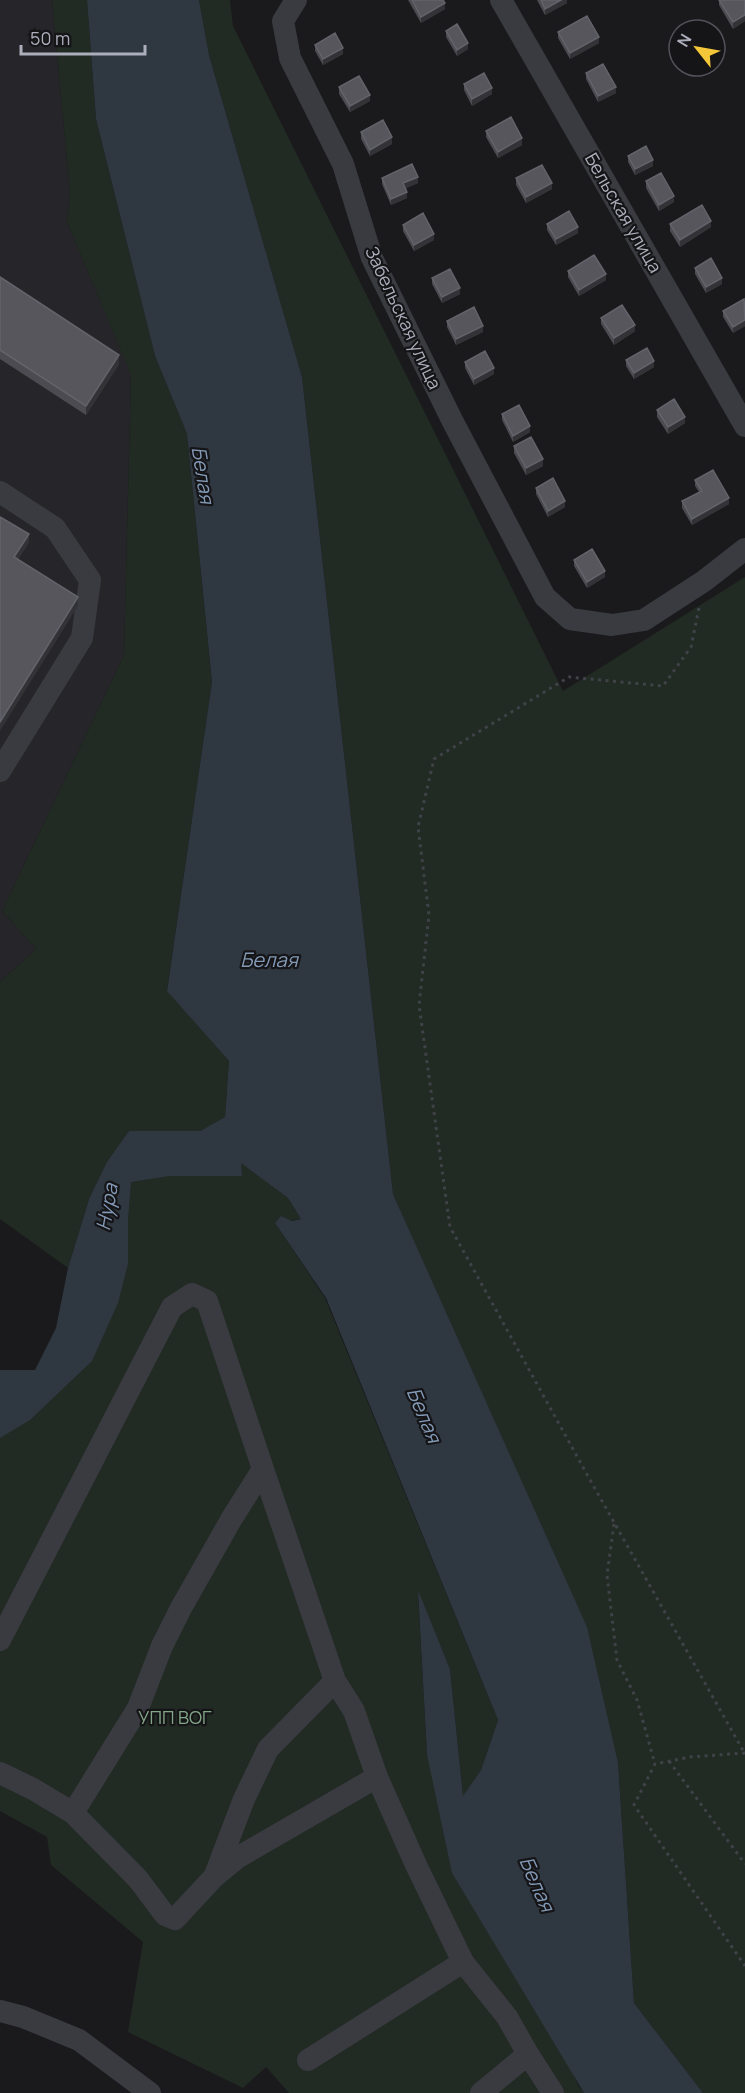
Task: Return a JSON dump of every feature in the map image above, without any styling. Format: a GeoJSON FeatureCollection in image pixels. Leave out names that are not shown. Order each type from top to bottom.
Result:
{"type":"FeatureCollection","features":[{"type":"Feature","properties":{"kind":"street","name":"Забельская улица"},"geometry":{"type":"LineString","coordinates":[[296,0],[283,21],[290,58],[343,164],[372,258],[453,422],[545,597],[570,619],[612,625],[644,620],[704,581]]}},
{"type":"Feature","properties":{"kind":"street","name":"Бельская улица"},"geometry":{"type":"LineString","coordinates":[[501,0],[745,426]]}},
{"type":"Feature","properties":{"kind":"street"},"geometry":{"type":"LineString","coordinates":[[0,492],[55,528],[90,580],[82,638],[0,771]]}},
{"type":"Feature","properties":{"kind":"street"},"geometry":{"type":"LineString","coordinates":[[704,581],[745,549]]}},
{"type":"Feature","properties":{"kind":"street"},"geometry":{"type":"LineString","coordinates":[[0,1640],[172,1307],[192,1294],[207,1301],[335,1681],[354,1711],[377,1777],[463,1962],[507,2017],[553,2093]]}},
{"type":"Feature","properties":{"kind":"street"},"geometry":{"type":"LineString","coordinates":[[73,1813],[138,1708],[162,1646],[181,1608],[232,1518],[263,1469]]}},
{"type":"Feature","properties":{"kind":"street"},"geometry":{"type":"LineString","coordinates":[[214,1877],[244,1799],[268,1749],[335,1681]]}},
{"type":"Feature","properties":{"kind":"street"},"geometry":{"type":"LineString","coordinates":[[0,1773],[33,1789],[73,1813],[138,1880],[165,1915],[175,1919],[214,1877],[237,1858],[377,1777]]}},
{"type":"Feature","properties":{"kind":"street"},"geometry":{"type":"LineString","coordinates":[[308,2060],[463,1962]]}},
{"type":"Feature","properties":{"kind":"street"},"geometry":{"type":"LineString","coordinates":[[0,2011],[23,2017],[79,2040],[150,2093]]}},
{"type":"Feature","properties":{"kind":"street"},"geometry":{"type":"LineString","coordinates":[[481,2093],[528,2054]]}},
{"type":"Feature","properties":{"kind":"path"},"geometry":{"type":"LineString","coordinates":[[655,1764],[690,1757],[745,1754],[450,1227],[419,1005],[429,915],[418,827],[434,759],[569,677],[663,686],[691,647],[704,581]]}},
{"type":"Feature","properties":{"kind":"path"},"geometry":{"type":"LineString","coordinates":[[614,1523],[607,1575],[617,1660],[637,1700],[655,1764],[634,1805],[745,1966]]}},
{"type":"Feature","properties":{"kind":"path"},"geometry":{"type":"LineString","coordinates":[[669,1761],[745,1864]]}},
{"type":"Feature","properties":{"kind":"shaded area"},"geometry":{"type":"Polygon","coordinates":[[[0,0],[52,0],[70,193],[67,222],[131,374],[124,655],[2,911],[36,949],[0,982],[0,0]]]}},
{"type":"Feature","properties":{"kind":"green space"},"geometry":{"type":"Polygon","coordinates":[[[52,0],[87,0],[96,119],[155,356],[187,434],[212,683],[167,990],[229,1061],[225,1117],[200,1131],[129,1131],[89,1199],[68,1268],[0,1219],[0,982],[36,949],[2,911],[124,655],[131,375],[67,222],[70,193],[52,0]]]}},
{"type":"Feature","properties":{"kind":"green space"},"geometry":{"type":"Polygon","coordinates":[[[199,0],[230,0],[233,26],[563,691],[745,577],[745,2093],[703,2093],[634,2003],[618,1763],[530,1503],[393,1194],[302,377],[209,55],[199,0]]]}},
{"type":"Feature","properties":{"kind":"green space","name":"УПП ВОГ"},"geometry":{"type":"Polygon","coordinates":[[[241,1162],[288,1198],[301,1219],[275,1223],[325,1298],[498,1720],[481,1770],[463,1797],[450,1669],[418,1592],[427,1755],[578,2085],[584,2093],[289,2093],[266,2067],[243,2088],[128,2032],[143,1942],[51,1865],[47,1837],[0,1811],[0,1428],[49,1399],[123,1180],[241,1162]]]}},
{"type":"Feature","properties":{"kind":"water","name":"Белая"},"geometry":{"type":"Polygon","coordinates":[[[87,0],[199,0],[209,55],[302,377],[393,1194],[587,1627],[618,1763],[634,2003],[703,2093],[584,2093],[452,1873],[427,1755],[418,1590],[450,1669],[463,1796],[481,1770],[498,1720],[326,1298],[275,1223],[281,1216],[292,1221],[301,1219],[288,1198],[241,1163],[242,1176],[169,1176],[131,1182],[128,1264],[118,1303],[92,1361],[30,1420],[0,1438],[0,1370],[35,1370],[56,1328],[68,1268],[89,1199],[107,1162],[129,1131],[200,1131],[225,1117],[229,1061],[167,991],[212,682],[187,434],[155,356],[96,119],[87,0]]]}},
{"type":"Feature","properties":{"kind":"building"},"geometry":{"type":"Polygon","coordinates":[[[412,0],[443,0],[445,3],[421,17],[412,0]]]}},
{"type":"Feature","properties":{"kind":"building"},"geometry":{"type":"Polygon","coordinates":[[[541,0],[561,0],[545,9],[541,0]]]}},
{"type":"Feature","properties":{"kind":"building"},"geometry":{"type":"Polygon","coordinates":[[[719,0],[744,0],[745,15],[733,22],[719,0]]]}},
{"type":"Feature","properties":{"kind":"building"},"geometry":{"type":"Polygon","coordinates":[[[587,16],[599,37],[570,53],[558,32],[587,16]]]}},
{"type":"Feature","properties":{"kind":"building"},"geometry":{"type":"Polygon","coordinates":[[[457,24],[468,43],[457,50],[446,31],[457,24]]]}},
{"type":"Feature","properties":{"kind":"building"},"geometry":{"type":"Polygon","coordinates":[[[335,33],[343,48],[323,59],[315,45],[335,33]]]}},
{"type":"Feature","properties":{"kind":"building"},"geometry":{"type":"Polygon","coordinates":[[[603,64],[616,87],[598,96],[586,73],[603,64]]]}},
{"type":"Feature","properties":{"kind":"building"},"geometry":{"type":"Polygon","coordinates":[[[484,73],[492,88],[472,99],[464,84],[484,73]]]}},
{"type":"Feature","properties":{"kind":"building"},"geometry":{"type":"Polygon","coordinates":[[[359,76],[370,95],[350,106],[339,87],[359,76]]]}},
{"type":"Feature","properties":{"kind":"building"},"geometry":{"type":"Polygon","coordinates":[[[511,117],[522,138],[498,152],[486,131],[511,117]]]}},
{"type":"Feature","properties":{"kind":"building"},"geometry":{"type":"Polygon","coordinates":[[[383,120],[392,137],[370,150],[361,132],[383,120]]]}},
{"type":"Feature","properties":{"kind":"building"},"geometry":{"type":"Polygon","coordinates":[[[646,146],[653,160],[635,169],[628,156],[646,146]]]}},
{"type":"Feature","properties":{"kind":"building"},"geometry":{"type":"Polygon","coordinates":[[[412,164],[418,177],[403,183],[407,192],[391,199],[382,178],[412,164]]]}},
{"type":"Feature","properties":{"kind":"building"},"geometry":{"type":"Polygon","coordinates":[[[542,165],[552,183],[526,197],[516,178],[542,165]]]}},
{"type":"Feature","properties":{"kind":"building"},"geometry":{"type":"Polygon","coordinates":[[[661,173],[674,196],[659,205],[646,181],[661,173]]]}},
{"type":"Feature","properties":{"kind":"building"},"geometry":{"type":"Polygon","coordinates":[[[702,205],[711,221],[680,240],[670,224],[702,205]]]}},
{"type":"Feature","properties":{"kind":"building"},"geometry":{"type":"Polygon","coordinates":[[[569,211],[578,227],[556,239],[547,224],[569,211]]]}},
{"type":"Feature","properties":{"kind":"building"},"geometry":{"type":"Polygon","coordinates":[[[423,213],[434,234],[414,245],[403,225],[423,213]]]}},
{"type":"Feature","properties":{"kind":"building"},"geometry":{"type":"Polygon","coordinates":[[[594,255],[606,274],[579,290],[568,271],[594,255]]]}},
{"type":"Feature","properties":{"kind":"building"},"geometry":{"type":"Polygon","coordinates":[[[711,258],[722,278],[706,287],[695,268],[711,258]]]}},
{"type":"Feature","properties":{"kind":"building"},"geometry":{"type":"Polygon","coordinates":[[[450,269],[460,288],[442,297],[432,278],[450,269]]]}},
{"type":"Feature","properties":{"kind":"building"},"geometry":{"type":"Polygon","coordinates":[[[0,277],[119,355],[86,406],[0,350],[0,277]]]}},
{"type":"Feature","properties":{"kind":"building"},"geometry":{"type":"Polygon","coordinates":[[[744,299],[745,320],[733,327],[723,311],[744,299]]]}},
{"type":"Feature","properties":{"kind":"building"},"geometry":{"type":"Polygon","coordinates":[[[622,305],[635,325],[614,338],[601,318],[622,305]]]}},
{"type":"Feature","properties":{"kind":"building"},"geometry":{"type":"Polygon","coordinates":[[[474,307],[483,326],[456,339],[447,321],[474,307]]]}},
{"type":"Feature","properties":{"kind":"building"},"geometry":{"type":"Polygon","coordinates":[[[647,348],[654,361],[634,373],[626,360],[647,348]]]}},
{"type":"Feature","properties":{"kind":"building"},"geometry":{"type":"Polygon","coordinates":[[[485,351],[494,368],[474,379],[465,362],[485,351]]]}},
{"type":"Feature","properties":{"kind":"building"},"geometry":{"type":"Polygon","coordinates":[[[674,399],[685,417],[668,427],[657,410],[674,399]]]}},
{"type":"Feature","properties":{"kind":"building"},"geometry":{"type":"Polygon","coordinates":[[[519,405],[530,426],[513,436],[502,414],[519,405]]]}},
{"type":"Feature","properties":{"kind":"building"},"geometry":{"type":"Polygon","coordinates":[[[531,437],[543,459],[526,468],[514,446],[531,437]]]}},
{"type":"Feature","properties":{"kind":"building"},"geometry":{"type":"Polygon","coordinates":[[[713,470],[729,498],[692,519],[682,501],[702,491],[695,480],[713,470]]]}},
{"type":"Feature","properties":{"kind":"building"},"geometry":{"type":"Polygon","coordinates":[[[553,478],[565,501],[548,511],[536,488],[553,478]]]}},
{"type":"Feature","properties":{"kind":"building"},"geometry":{"type":"Polygon","coordinates":[[[0,517],[29,534],[14,557],[78,597],[0,722],[0,517]]]}},
{"type":"Feature","properties":{"kind":"building"},"geometry":{"type":"Polygon","coordinates":[[[592,549],[605,571],[587,582],[574,560],[592,549]]]}},
{"type":"Feature","properties":{"kind":"water label","name":"Нура"},"geometry":{"type":"Point","coordinates":[107,1207]}}]}
